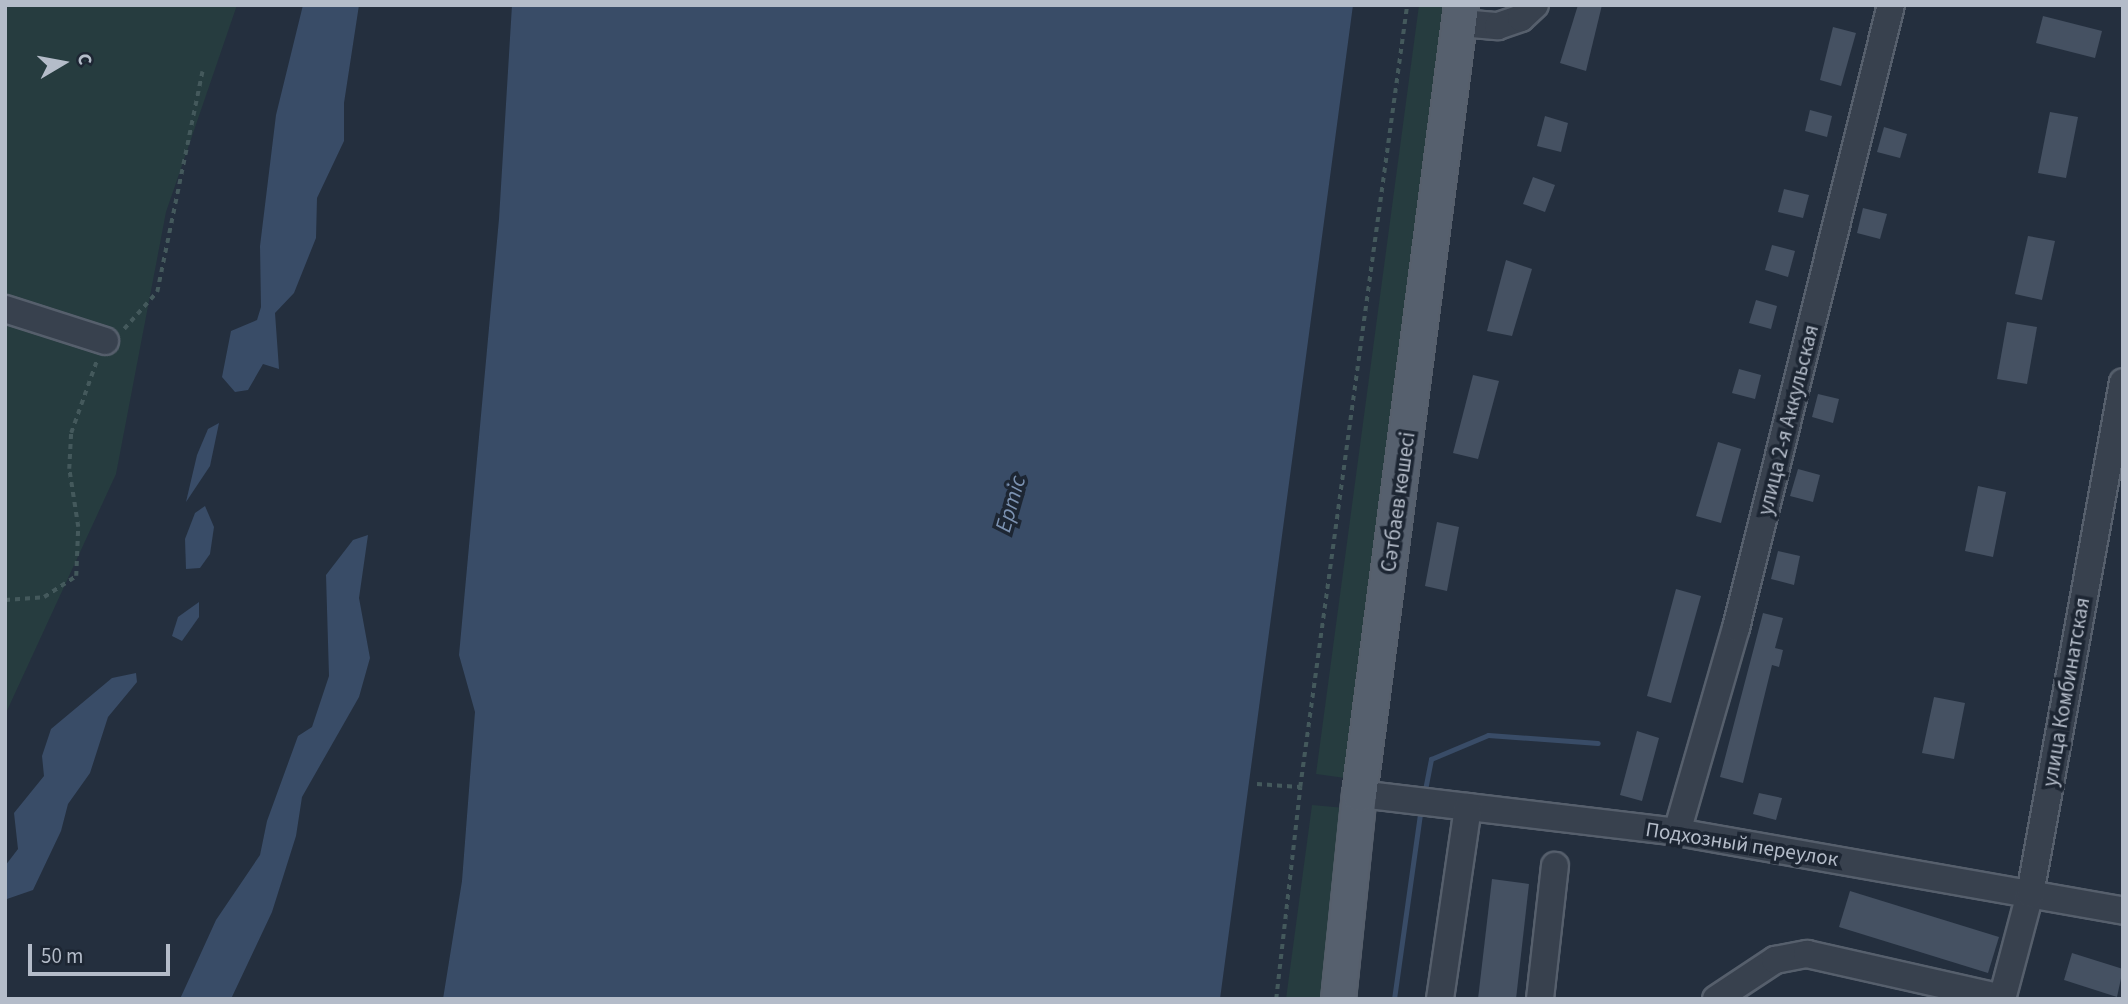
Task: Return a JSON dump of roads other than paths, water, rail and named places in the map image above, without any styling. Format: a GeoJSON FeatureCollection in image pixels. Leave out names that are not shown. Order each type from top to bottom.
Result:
{"type":"FeatureCollection","features":[{"type":"Feature","properties":{"kind":"main road","name":"Сәтбаев көшесі"},"geometry":{"type":"LineString","coordinates":[[1338,999],[1359,794],[1461,14]]}},
{"type":"Feature","properties":{"kind":"street"},"geometry":{"type":"LineString","coordinates":[[1461,14],[1499,26],[1521,18],[1535,5]]}},
{"type":"Feature","properties":{"kind":"street","name":"улица 2-я Аккульская"},"geometry":{"type":"LineString","coordinates":[[1677,832],[1736,628],[1891,5]]}},
{"type":"Feature","properties":{"kind":"street"},"geometry":{"type":"LineString","coordinates":[[5,309],[105,341]]}},
{"type":"Feature","properties":{"kind":"street","name":"улица Комбинатская"},"geometry":{"type":"LineString","coordinates":[[2002,998],[2030,894],[2123,383]]}},
{"type":"Feature","properties":{"kind":"street","name":"Подхозный переулок"},"geometry":{"type":"LineString","coordinates":[[1359,794],[1677,832],[2123,911]]}},
{"type":"Feature","properties":{"kind":"street"},"geometry":{"type":"LineString","coordinates":[[1440,999],[1468,807]]}},
{"type":"Feature","properties":{"kind":"street"},"geometry":{"type":"LineString","coordinates":[[1540,999],[1555,866]]}},
{"type":"Feature","properties":{"kind":"street"},"geometry":{"type":"LineString","coordinates":[[1716,999],[1775,960],[1807,954],[2002,998]]}},
{"type":"Feature","properties":{"kind":"water"},"geometry":{"type":"Polygon","coordinates":[[[303,5],[359,5],[344,103],[344,141],[317,198],[316,238],[294,293],[275,313],[279,369],[263,364],[248,390],[235,392],[222,377],[231,331],[257,320],[261,307],[260,246],[276,115],[303,5]]]}},
{"type":"Feature","properties":{"kind":"water","name":"Ертіс"},"geometry":{"type":"Polygon","coordinates":[[[512,5],[1353,5],[1220,999],[443,999],[462,881],[475,712],[459,655],[499,219],[512,5]]]}},
{"type":"Feature","properties":{"kind":"water"},"geometry":{"type":"Polygon","coordinates":[[[219,423],[210,466],[186,502],[197,455],[208,429],[219,423]]]}},
{"type":"Feature","properties":{"kind":"water"},"geometry":{"type":"Polygon","coordinates":[[[205,506],[214,527],[210,554],[200,568],[186,569],[185,539],[195,513],[205,506]]]}},
{"type":"Feature","properties":{"kind":"water"},"geometry":{"type":"Polygon","coordinates":[[[368,535],[359,598],[370,658],[359,697],[302,797],[296,836],[272,912],[231,999],[180,999],[216,920],[260,855],[267,821],[298,736],[312,727],[329,676],[326,575],[353,540],[368,535]]]}},
{"type":"Feature","properties":{"kind":"water"},"geometry":{"type":"Polygon","coordinates":[[[199,602],[199,617],[182,641],[172,636],[178,617],[199,602]]]}},
{"type":"Feature","properties":{"kind":"water"},"geometry":{"type":"Polygon","coordinates":[[[136,673],[137,682],[108,717],[90,773],[68,804],[61,831],[33,890],[7,899],[5,866],[18,849],[14,813],[44,776],[42,756],[51,729],[112,678],[136,673]]]}},
{"type":"Feature","properties":{"kind":"waterway"},"geometry":{"type":"LineString","coordinates":[[1424,795],[1431,759],[1488,735],[1598,743]]}},
{"type":"Feature","properties":{"kind":"waterway"},"geometry":{"type":"LineString","coordinates":[[1394,999],[1421,808]]}}]}
